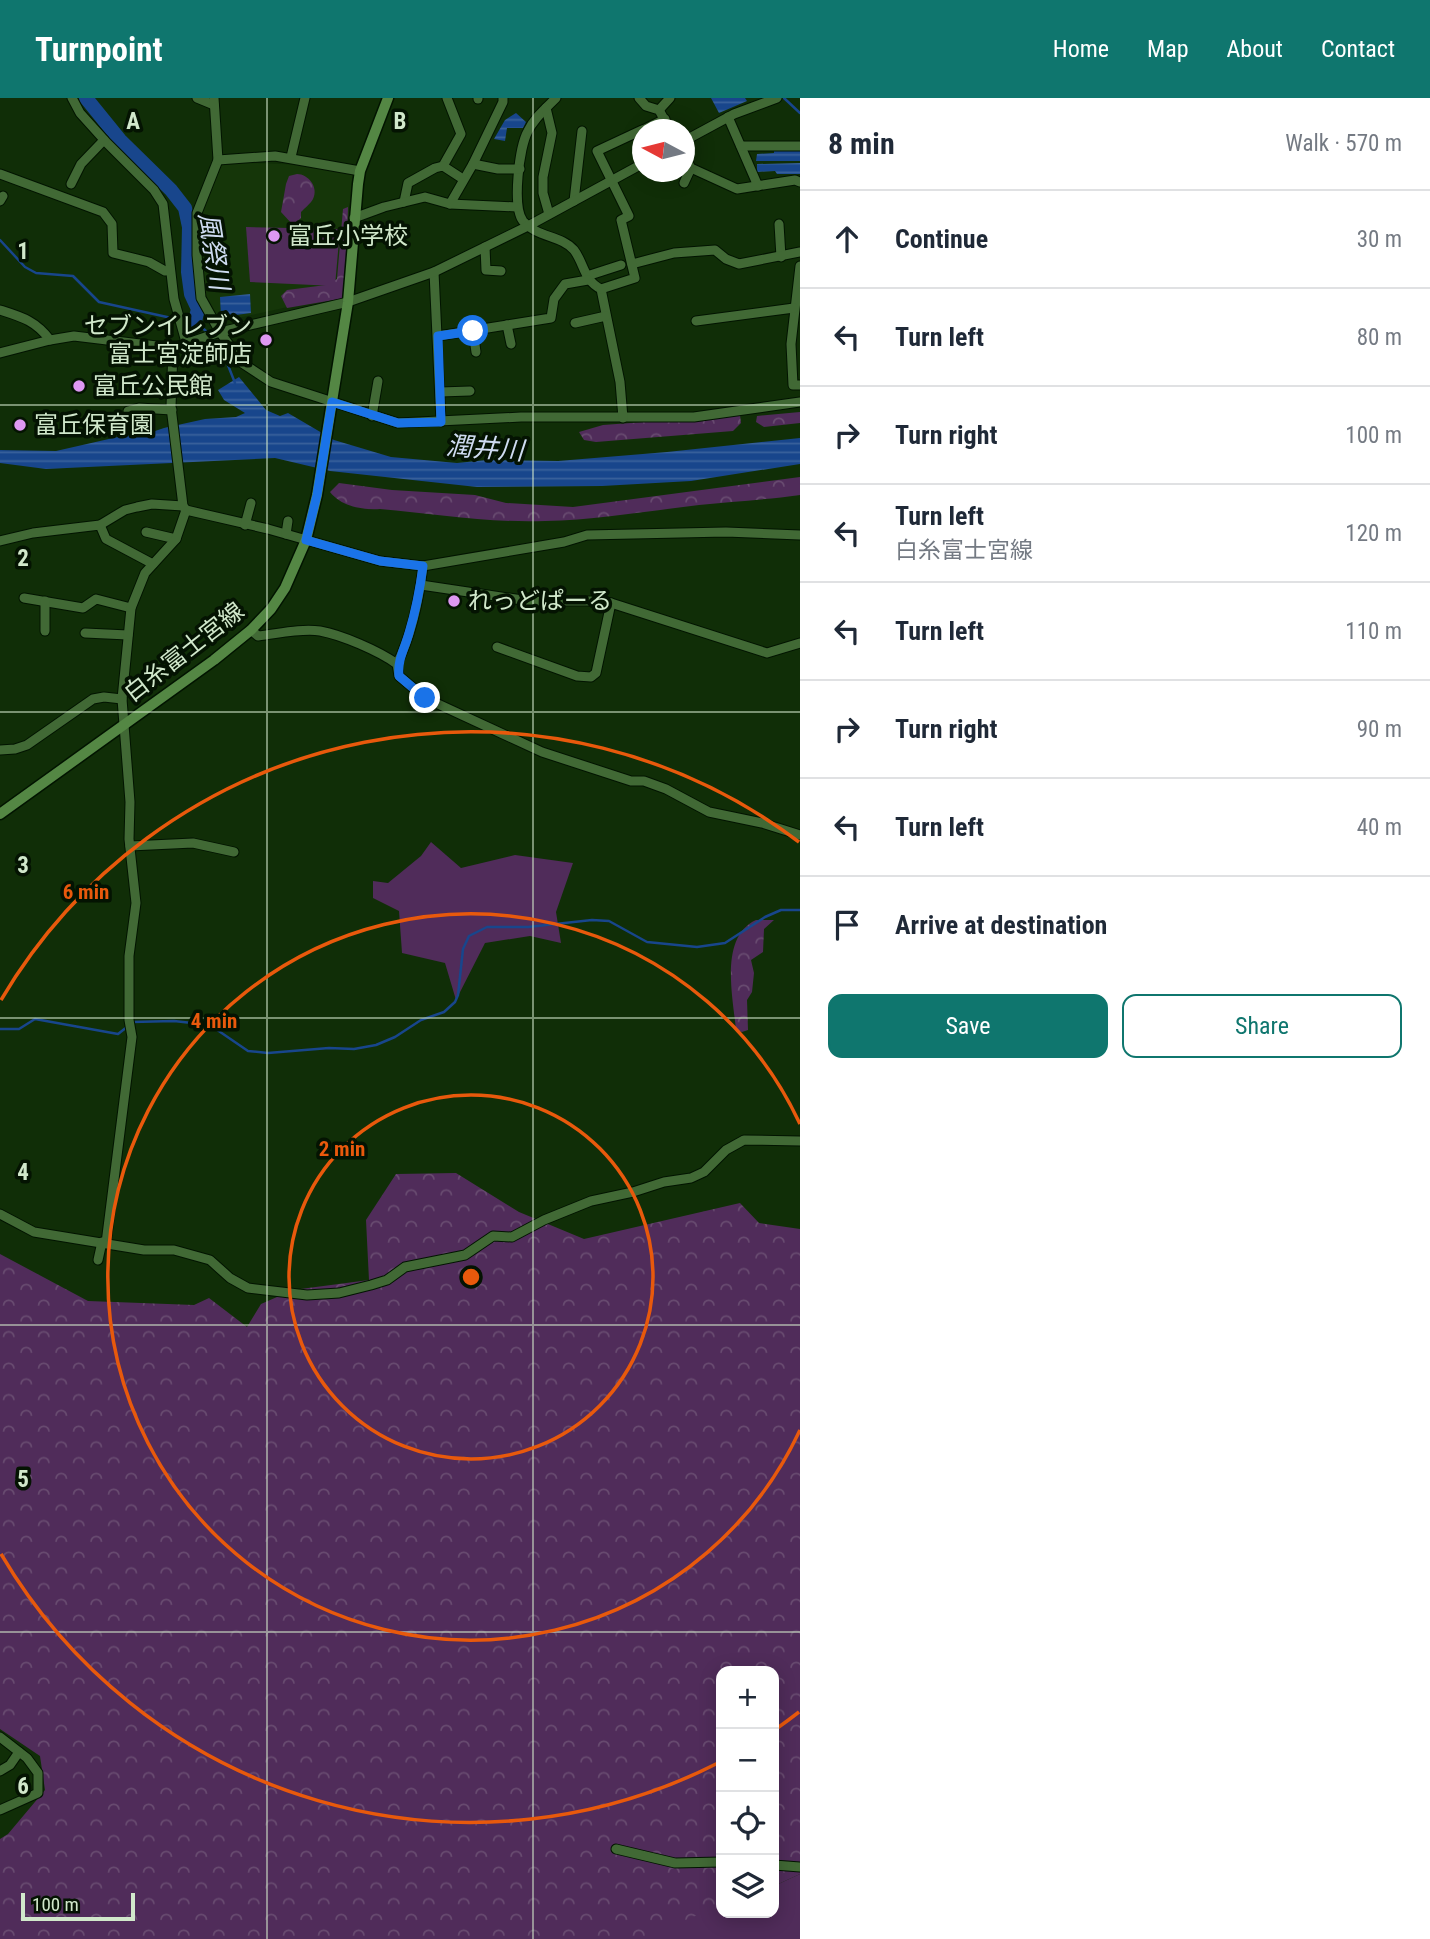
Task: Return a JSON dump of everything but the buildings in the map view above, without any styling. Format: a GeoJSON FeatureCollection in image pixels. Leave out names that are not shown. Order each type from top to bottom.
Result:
{"type":"FeatureCollection","features":[{"type":"Feature","properties":{"kind":"main road","name":"白糸富士宮線"},"geometry":{"type":"LineString","coordinates":[[0,814],[125,725],[251,630],[271,609],[285,588],[306,540],[317,495],[348,302],[360,171],[385,99]]}},
{"type":"Feature","properties":{"kind":"street"},"geometry":{"type":"LineString","coordinates":[[72,98],[80,113],[154,190],[163,204],[174,299],[190,341]]}},
{"type":"Feature","properties":{"kind":"street"},"geometry":{"type":"LineString","coordinates":[[197,98],[214,101],[218,160],[197,213],[201,298],[242,363],[260,376],[332,405],[398,423],[521,417],[694,417],[800,402]]}},
{"type":"Feature","properties":{"kind":"street"},"geometry":{"type":"LineString","coordinates":[[291,158],[305,98]]}},
{"type":"Feature","properties":{"kind":"street"},"geometry":{"type":"LineString","coordinates":[[404,202],[408,183],[443,166],[461,134],[447,98]]}},
{"type":"Feature","properties":{"kind":"street"},"geometry":{"type":"LineString","coordinates":[[450,204],[473,164],[503,98]]}},
{"type":"Feature","properties":{"kind":"street"},"geometry":{"type":"LineString","coordinates":[[556,98],[528,130],[522,145],[517,207],[521,219],[528,226],[539,234],[565,242],[575,251],[588,278],[601,289],[620,382],[623,418]]}},
{"type":"Feature","properties":{"kind":"street"},"geometry":{"type":"LineString","coordinates":[[639,98],[646,106],[659,110],[665,119]]}},
{"type":"Feature","properties":{"kind":"street"},"geometry":{"type":"LineString","coordinates":[[659,110],[670,98]]}},
{"type":"Feature","properties":{"kind":"street"},"geometry":{"type":"LineString","coordinates":[[695,135],[728,117],[778,98]]}},
{"type":"Feature","properties":{"kind":"street"},"geometry":{"type":"LineString","coordinates":[[546,108],[552,133],[543,177],[543,193],[549,214]]}},
{"type":"Feature","properties":{"kind":"street"},"geometry":{"type":"LineString","coordinates":[[728,117],[758,186]]}},
{"type":"Feature","properties":{"kind":"street"},"geometry":{"type":"LineString","coordinates":[[574,201],[582,131]]}},
{"type":"Feature","properties":{"kind":"street"},"geometry":{"type":"LineString","coordinates":[[601,289],[635,278],[621,220],[629,216],[597,151],[632,135]]}},
{"type":"Feature","properties":{"kind":"street"},"geometry":{"type":"LineString","coordinates":[[71,184],[81,164],[104,140]]}},
{"type":"Feature","properties":{"kind":"street"},"geometry":{"type":"LineString","coordinates":[[741,146],[800,146]]}},
{"type":"Feature","properties":{"kind":"street"},"geometry":{"type":"LineString","coordinates":[[218,160],[275,156],[360,171]]}},
{"type":"Feature","properties":{"kind":"street"},"geometry":{"type":"LineString","coordinates":[[473,164],[498,169],[520,169]]}},
{"type":"Feature","properties":{"kind":"street"},"geometry":{"type":"LineString","coordinates":[[443,166],[463,179]]}},
{"type":"Feature","properties":{"kind":"street"},"geometry":{"type":"LineString","coordinates":[[0,353],[74,336],[173,348],[220,332],[348,302],[434,272],[528,226],[632,170]]}},
{"type":"Feature","properties":{"kind":"street"},"geometry":{"type":"LineString","coordinates":[[695,170],[737,189],[795,180],[800,182]]}},
{"type":"Feature","properties":{"kind":"street"},"geometry":{"type":"LineString","coordinates":[[0,174],[95,208],[108,217],[112,225],[113,253],[149,262],[165,271],[170,270]]}},
{"type":"Feature","properties":{"kind":"street"},"geometry":{"type":"LineString","coordinates":[[354,218],[425,197],[450,204],[517,207]]}},
{"type":"Feature","properties":{"kind":"street"},"geometry":{"type":"LineString","coordinates":[[779,224],[782,257]]}},
{"type":"Feature","properties":{"kind":"street"},"geometry":{"type":"LineString","coordinates":[[485,247],[486,270],[501,271]]}},
{"type":"Feature","properties":{"kind":"street"},"geometry":{"type":"LineString","coordinates":[[632,264],[674,253],[715,250],[739,264],[800,252]]}},
{"type":"Feature","properties":{"kind":"street"},"geometry":{"type":"LineString","coordinates":[[438,336],[551,318],[554,299],[565,284],[621,265]]}},
{"type":"Feature","properties":{"kind":"street"},"geometry":{"type":"LineString","coordinates":[[800,265],[793,385],[800,385]]}},
{"type":"Feature","properties":{"kind":"street"},"geometry":{"type":"LineString","coordinates":[[434,272],[441,422]]}},
{"type":"Feature","properties":{"kind":"street"},"geometry":{"type":"LineString","coordinates":[[695,321],[797,301]]}},
{"type":"Feature","properties":{"kind":"street"},"geometry":{"type":"LineString","coordinates":[[0,310],[30,319],[50,340]]}},
{"type":"Feature","properties":{"kind":"street"},"geometry":{"type":"LineString","coordinates":[[575,323],[606,316]]}},
{"type":"Feature","properties":{"kind":"street"},"geometry":{"type":"LineString","coordinates":[[507,325],[511,344]]}},
{"type":"Feature","properties":{"kind":"street"},"geometry":{"type":"LineString","coordinates":[[473,331],[476,352]]}},
{"type":"Feature","properties":{"kind":"street"},"geometry":{"type":"LineString","coordinates":[[98,1260],[104,1242],[132,1037],[129,1020],[129,956],[136,903],[122,699],[131,608],[145,573],[176,539],[184,508],[172,415],[173,348]]}},
{"type":"Feature","properties":{"kind":"street"},"geometry":{"type":"LineString","coordinates":[[372,416],[378,381]]}},
{"type":"Feature","properties":{"kind":"street"},"geometry":{"type":"LineString","coordinates":[[440,392],[470,391]]}},
{"type":"Feature","properties":{"kind":"street"},"geometry":{"type":"LineString","coordinates":[[128,411],[139,408],[172,415]]}},
{"type":"Feature","properties":{"kind":"street"},"geometry":{"type":"LineString","coordinates":[[246,525],[251,503]]}},
{"type":"Feature","properties":{"kind":"street"},"geometry":{"type":"LineString","coordinates":[[0,541],[33,533],[100,524],[125,510],[152,504],[184,508],[267,533],[286,534],[380,561],[423,566],[587,535],[726,532],[800,535]]}},
{"type":"Feature","properties":{"kind":"street"},"geometry":{"type":"LineString","coordinates":[[286,534],[288,522]]}},
{"type":"Feature","properties":{"kind":"street"},"geometry":{"type":"LineString","coordinates":[[100,524],[106,539],[153,564]]}},
{"type":"Feature","properties":{"kind":"street"},"geometry":{"type":"LineString","coordinates":[[146,532],[176,539]]}},
{"type":"Feature","properties":{"kind":"street"},"geometry":{"type":"LineString","coordinates":[[423,566],[421,585],[404,650],[397,664],[399,676],[425,698],[542,752],[631,781],[645,781],[709,812],[762,823],[800,835]]}},
{"type":"Feature","properties":{"kind":"street"},"geometry":{"type":"LineString","coordinates":[[421,585],[529,601],[611,603],[767,653],[800,643]]}},
{"type":"Feature","properties":{"kind":"street"},"geometry":{"type":"LineString","coordinates":[[24,598],[83,608],[96,599],[131,608]]}},
{"type":"Feature","properties":{"kind":"street"},"geometry":{"type":"LineString","coordinates":[[45,601],[45,631]]}},
{"type":"Feature","properties":{"kind":"street"},"geometry":{"type":"LineString","coordinates":[[497,647],[577,676],[591,677],[596,673],[611,603]]}},
{"type":"Feature","properties":{"kind":"street"},"geometry":{"type":"LineString","coordinates":[[251,630],[258,636],[318,631],[389,657],[397,664]]}},
{"type":"Feature","properties":{"kind":"street"},"geometry":{"type":"LineString","coordinates":[[85,633],[128,635]]}},
{"type":"Feature","properties":{"kind":"street"},"geometry":{"type":"LineString","coordinates":[[0,743],[4,750],[27,745],[93,699],[122,699]]}},
{"type":"Feature","properties":{"kind":"street"},"geometry":{"type":"LineString","coordinates":[[130,846],[193,843],[234,852]]}},
{"type":"Feature","properties":{"kind":"street"},"geometry":{"type":"LineString","coordinates":[[0,1214],[34,1232],[144,1250],[174,1250],[210,1260],[230,1278],[248,1288],[307,1295],[339,1293],[387,1280],[405,1266],[466,1255],[493,1236],[512,1237],[544,1220],[591,1201],[664,1182],[691,1178],[704,1172],[726,1150],[744,1140],[800,1141]]}},
{"type":"Feature","properties":{"kind":"street"},"geometry":{"type":"LineString","coordinates":[[0,1737],[27,1758],[38,1773],[38,1793],[0,1810]]}},
{"type":"Feature","properties":{"kind":"street"},"geometry":{"type":"LineString","coordinates":[[0,1771],[10,1765],[19,1752]]}},
{"type":"Feature","properties":{"kind":"street"},"geometry":{"type":"LineString","coordinates":[[616,1849],[675,1863],[716,1862]]}},
{"type":"Feature","properties":{"kind":"street"},"geometry":{"type":"LineString","coordinates":[[779,1865],[800,1867]]}},
{"type":"Feature","properties":{"kind":"shaded area","name":"富丘小学校"},"geometry":{"type":"Polygon","coordinates":[[[225,162],[307,165],[355,175],[342,295],[220,322],[206,295],[202,276],[200,213],[220,167],[225,162]]]}},
{"type":"Feature","properties":{"kind":"green space"},"geometry":{"type":"Polygon","coordinates":[[[289,176],[305,176],[315,190],[313,199],[293,225],[281,212],[289,176]]]}},
{"type":"Feature","properties":{"kind":"green space"},"geometry":{"type":"Polygon","coordinates":[[[348,207],[345,298],[287,308],[281,296],[287,290],[326,285],[337,279],[343,209],[348,207]]]}},
{"type":"Feature","properties":{"kind":"green space"},"geometry":{"type":"Polygon","coordinates":[[[246,227],[340,229],[335,286],[250,282],[246,227]]]}},
{"type":"Feature","properties":{"kind":"green space"},"geometry":{"type":"Polygon","coordinates":[[[800,412],[800,423],[764,427],[756,422],[757,416],[800,412]]]}},
{"type":"Feature","properties":{"kind":"green space"},"geometry":{"type":"Polygon","coordinates":[[[740,415],[741,423],[733,431],[596,442],[584,440],[579,432],[603,425],[740,415]]]}},
{"type":"Feature","properties":{"kind":"green space"},"geometry":{"type":"Polygon","coordinates":[[[800,477],[800,495],[545,521],[483,519],[360,508],[340,501],[330,492],[339,483],[392,490],[475,495],[506,503],[573,507],[800,477]]]}},
{"type":"Feature","properties":{"kind":"green space"},"geometry":{"type":"Polygon","coordinates":[[[431,842],[461,868],[515,855],[573,863],[556,912],[561,943],[530,936],[485,943],[456,1000],[445,963],[402,953],[399,911],[373,898],[373,881],[388,883],[421,856],[431,842]]]}},
{"type":"Feature","properties":{"kind":"green space"},"geometry":{"type":"Polygon","coordinates":[[[756,920],[774,920],[764,929],[763,952],[751,960],[754,973],[752,992],[747,1000],[748,1030],[742,1032],[736,1030],[731,969],[737,940],[744,928],[756,920]]]}},
{"type":"Feature","properties":{"kind":"green space"},"geometry":{"type":"Polygon","coordinates":[[[456,1173],[519,1212],[584,1239],[740,1203],[759,1223],[800,1229],[800,1874],[779,1884],[779,1666],[716,1666],[716,1907],[641,1939],[0,1939],[0,1839],[8,1834],[45,1790],[40,1756],[0,1729],[0,1254],[88,1301],[194,1305],[209,1298],[247,1327],[261,1304],[293,1290],[369,1280],[366,1220],[396,1174],[456,1173]]]}},
{"type":"Feature","properties":{"kind":"green space"},"geometry":{"type":"Polygon","coordinates":[[[800,1874],[800,1939],[399,1939],[706,1910],[716,1907],[716,1918],[779,1918],[779,1884],[800,1874]]]}},
{"type":"Feature","properties":{"kind":"water"},"geometry":{"type":"Polygon","coordinates":[[[711,98],[745,98],[747,101],[719,113],[711,98]]]}},
{"type":"Feature","properties":{"kind":"water"},"geometry":{"type":"Polygon","coordinates":[[[516,113],[526,122],[523,128],[507,128],[505,141],[494,139],[505,120],[516,113]]]}},
{"type":"Feature","properties":{"kind":"water"},"geometry":{"type":"Polygon","coordinates":[[[774,149],[800,149],[800,161],[756,161],[757,154],[774,153],[774,149]]]}},
{"type":"Feature","properties":{"kind":"water"},"geometry":{"type":"Polygon","coordinates":[[[800,163],[800,174],[757,172],[757,164],[800,163]]]}},
{"type":"Feature","properties":{"kind":"water"},"geometry":{"type":"Polygon","coordinates":[[[250,294],[251,313],[221,317],[220,297],[250,294]]]}},
{"type":"Feature","properties":{"kind":"water"},"geometry":{"type":"Polygon","coordinates":[[[239,377],[266,410],[280,416],[288,413],[334,440],[391,457],[457,463],[487,460],[558,461],[800,438],[800,464],[691,481],[602,486],[477,487],[330,471],[275,458],[46,469],[0,463],[0,450],[56,451],[122,436],[146,434],[205,419],[236,417],[245,413],[224,400],[218,390],[239,377]]]}},
{"type":"Feature","properties":{"kind":"waterway","name":"風祭川"},"geometry":{"type":"LineString","coordinates":[[86,98],[120,140],[171,190],[185,208],[189,227],[188,272],[191,294],[198,309],[195,321]]}},
{"type":"Feature","properties":{"kind":"waterway"},"geometry":{"type":"LineString","coordinates":[[784,98],[800,113]]}},
{"type":"Feature","properties":{"kind":"waterway"},"geometry":{"type":"LineString","coordinates":[[0,240],[25,267],[36,273],[73,276],[99,302],[176,319]]}},
{"type":"Feature","properties":{"kind":"waterway","name":"風祭川"},"geometry":{"type":"LineString","coordinates":[[183,320],[195,321],[207,332]]}},
{"type":"Feature","properties":{"kind":"waterway"},"geometry":{"type":"LineString","coordinates":[[211,337],[222,350],[235,383]]}},
{"type":"Feature","properties":{"kind":"waterway"},"geometry":{"type":"LineString","coordinates":[[132,1022],[174,1021],[210,1025],[248,1051],[268,1053],[329,1048],[354,1049],[376,1045],[395,1037],[421,1020],[444,1012],[455,1002],[463,949],[469,936],[487,927],[609,921],[647,942],[697,947],[725,943],[781,910],[800,910]]}},
{"type":"Feature","properties":{"kind":"waterway"},"geometry":{"type":"LineString","coordinates":[[0,1029],[19,1029],[35,1019],[118,1034],[127,1027]]}},
{"type":"Feature","properties":{"kind":"place","name":"富丘小学校"},"geometry":{"type":"Point","coordinates":[274,236]}},
{"type":"Feature","properties":{"kind":"place","name":"セブンイレブン 富士宮淀師店"},"geometry":{"type":"Point","coordinates":[266,340]}},
{"type":"Feature","properties":{"kind":"place","name":"富丘公民館"},"geometry":{"type":"Point","coordinates":[79,386]}},
{"type":"Feature","properties":{"kind":"place","name":"富丘保育園"},"geometry":{"type":"Point","coordinates":[20,425]}},
{"type":"Feature","properties":{"kind":"place","name":"れっどぱーる"},"geometry":{"type":"Point","coordinates":[454,601]}},
{"type":"Feature","properties":{"kind":"route"},"geometry":{"type":"LineString","coordinates":[[425,698],[399,676],[397,664],[404,650],[417,605],[423,566],[380,561],[306,540],[317,495],[332,402],[398,423],[441,422],[438,336],[473,331]]}},
{"type":"Feature","properties":{"kind":"water label","name":"潤井川"},"geometry":{"type":"Point","coordinates":[485,448]}}]}
